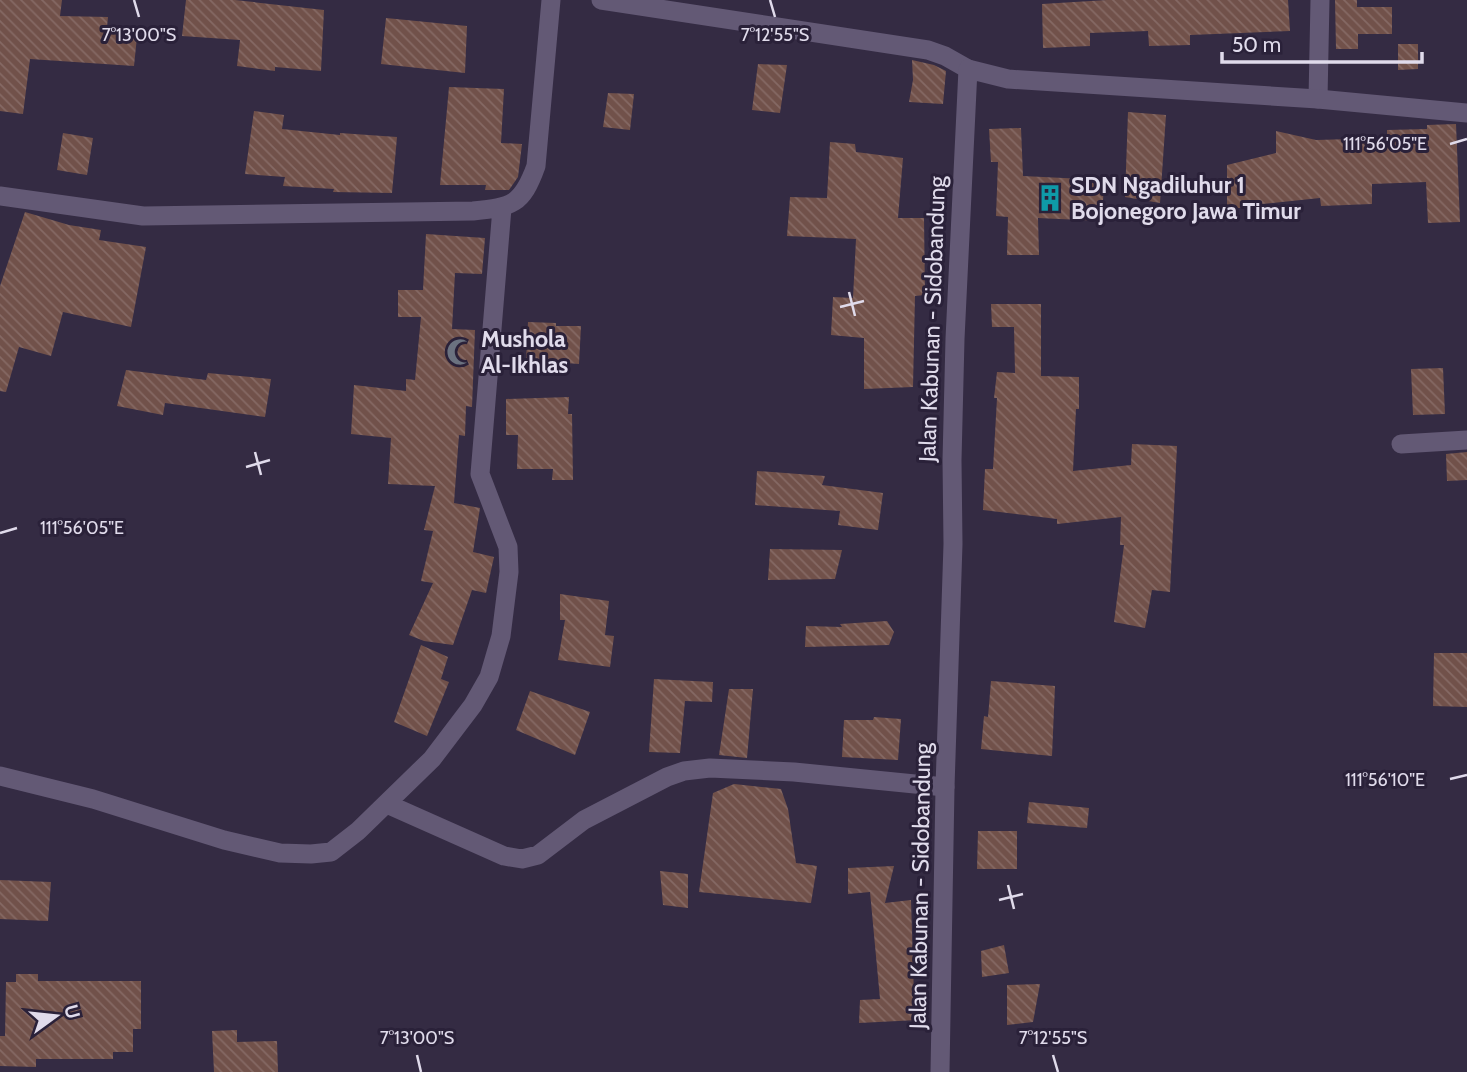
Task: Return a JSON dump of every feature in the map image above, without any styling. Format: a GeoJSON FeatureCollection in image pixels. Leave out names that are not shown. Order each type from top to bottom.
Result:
{"type":"FeatureCollection","features":[{"type":"Feature","properties":{"kind":"street"},"geometry":{"type":"LineString","coordinates":[[2,203],[143,216],[473,211],[502,208],[516,201],[528,187],[536,166],[551,0]]}},
{"type":"Feature","properties":{"kind":"street"},"geometry":{"type":"LineString","coordinates":[[601,0],[928,50],[968,69],[1008,79],[1318,99],[1467,113]]}},
{"type":"Feature","properties":{"kind":"street"},"geometry":{"type":"LineString","coordinates":[[1318,99],[1320,0]]}},
{"type":"Feature","properties":{"kind":"street","name":"Jalan Kabunan - Sidobandung"},"geometry":{"type":"LineString","coordinates":[[940,1072],[945,787],[951,672],[955,339],[968,69]]}},
{"type":"Feature","properties":{"kind":"street"},"geometry":{"type":"LineString","coordinates":[[0,776],[93,799],[224,840],[280,853],[331,852],[358,831],[432,758],[473,705],[489,677],[501,636],[509,572],[508,547],[483,488],[479,460],[502,208]]}},
{"type":"Feature","properties":{"kind":"street"},"geometry":{"type":"LineString","coordinates":[[1401,443],[1467,440]]}},
{"type":"Feature","properties":{"kind":"street"},"geometry":{"type":"LineString","coordinates":[[387,804],[503,856],[522,859],[538,855],[584,820],[684,771],[710,768],[794,772],[945,787]]}},
{"type":"Feature","properties":{"kind":"building"},"geometry":{"type":"Polygon","coordinates":[[[0,0],[62,0],[60,16],[108,17],[107,27],[138,27],[134,66],[30,59],[23,114],[0,111],[0,0]]]}},
{"type":"Feature","properties":{"kind":"building"},"geometry":{"type":"Polygon","coordinates":[[[186,0],[235,0],[324,10],[321,71],[275,67],[275,71],[237,66],[240,40],[182,36],[186,0]]]}},
{"type":"Feature","properties":{"kind":"building"},"geometry":{"type":"Polygon","coordinates":[[[1107,0],[1288,0],[1290,31],[1190,35],[1190,45],[1149,46],[1148,31],[1090,33],[1090,46],[1043,48],[1042,4],[1107,0]]]}},
{"type":"Feature","properties":{"kind":"building"},"geometry":{"type":"Polygon","coordinates":[[[1335,0],[1357,0],[1357,7],[1392,7],[1392,34],[1358,34],[1358,49],[1336,49],[1335,0]]]}},
{"type":"Feature","properties":{"kind":"building"},"geometry":{"type":"Polygon","coordinates":[[[386,18],[467,26],[465,73],[381,64],[386,18]]]}},
{"type":"Feature","properties":{"kind":"building"},"geometry":{"type":"Polygon","coordinates":[[[1398,44],[1418,44],[1418,69],[1398,70],[1398,44]]]}},
{"type":"Feature","properties":{"kind":"building"},"geometry":{"type":"Polygon","coordinates":[[[912,60],[946,71],[943,104],[909,102],[913,80],[912,60]]]}},
{"type":"Feature","properties":{"kind":"building"},"geometry":{"type":"Polygon","coordinates":[[[758,64],[787,65],[780,113],[752,110],[758,64]]]}},
{"type":"Feature","properties":{"kind":"building"},"geometry":{"type":"Polygon","coordinates":[[[449,87],[504,89],[501,143],[522,144],[518,177],[509,190],[485,190],[486,185],[440,185],[449,87]]]}},
{"type":"Feature","properties":{"kind":"building"},"geometry":{"type":"Polygon","coordinates":[[[608,93],[634,94],[630,130],[603,127],[608,93]]]}},
{"type":"Feature","properties":{"kind":"building"},"geometry":{"type":"Polygon","coordinates":[[[254,111],[284,115],[282,129],[397,137],[392,193],[333,192],[334,189],[283,186],[285,177],[245,174],[254,111]]]}},
{"type":"Feature","properties":{"kind":"building"},"geometry":{"type":"Polygon","coordinates":[[[1128,112],[1166,115],[1160,203],[1125,197],[1128,112]]]}},
{"type":"Feature","properties":{"kind":"building"},"geometry":{"type":"Polygon","coordinates":[[[1456,124],[1460,222],[1428,223],[1426,182],[1372,184],[1372,204],[1321,206],[1320,198],[1262,204],[1262,208],[1227,208],[1227,165],[1276,153],[1276,131],[1316,140],[1387,138],[1387,130],[1427,129],[1427,125],[1456,124]]]}},
{"type":"Feature","properties":{"kind":"building","name":"SDN Ngadiluhur 1 Bojonegoro Jawa Timur"},"geometry":{"type":"Polygon","coordinates":[[[1021,128],[1023,176],[1104,180],[1102,221],[1038,218],[1039,255],[1007,255],[1008,217],[996,216],[998,162],[991,162],[989,129],[1021,128]]]}},
{"type":"Feature","properties":{"kind":"building"},"geometry":{"type":"Polygon","coordinates":[[[63,133],[93,138],[87,175],[57,170],[63,133]]]}},
{"type":"Feature","properties":{"kind":"building"},"geometry":{"type":"Polygon","coordinates":[[[830,142],[855,144],[856,152],[903,158],[898,218],[924,218],[925,295],[915,296],[913,387],[864,389],[864,338],[831,335],[833,297],[853,298],[856,239],[787,236],[790,197],[827,198],[830,142]]]}},
{"type":"Feature","properties":{"kind":"building"},"geometry":{"type":"Polygon","coordinates":[[[25,212],[69,225],[101,230],[99,240],[146,247],[131,327],[63,312],[51,356],[19,347],[6,392],[0,391],[0,286],[25,212]]]}},
{"type":"Feature","properties":{"kind":"building"},"geometry":{"type":"Polygon","coordinates":[[[426,234],[485,238],[482,274],[455,273],[452,329],[475,330],[472,407],[466,406],[465,436],[459,435],[454,503],[480,508],[473,552],[494,557],[486,593],[472,590],[453,645],[424,641],[409,635],[433,583],[421,581],[433,531],[424,530],[435,486],[388,484],[391,438],[351,434],[354,385],[406,391],[406,379],[415,380],[421,317],[398,317],[398,290],[423,290],[426,234]]]}},
{"type":"Feature","properties":{"kind":"building"},"geometry":{"type":"Polygon","coordinates":[[[991,304],[1041,304],[1041,376],[1079,377],[1073,471],[1131,465],[1132,444],[1177,446],[1170,592],[1152,590],[1145,628],[1114,622],[1124,545],[1120,545],[1121,517],[1057,524],[1057,519],[983,510],[985,469],[993,469],[997,372],[1015,373],[1014,327],[992,327],[991,304]]]}},
{"type":"Feature","properties":{"kind":"building"},"geometry":{"type":"Polygon","coordinates":[[[528,322],[581,326],[579,364],[526,360],[528,322]]]}},
{"type":"Feature","properties":{"kind":"building"},"geometry":{"type":"Polygon","coordinates":[[[1443,368],[1445,414],[1413,415],[1411,369],[1443,368]]]}},
{"type":"Feature","properties":{"kind":"building"},"geometry":{"type":"Polygon","coordinates":[[[126,370],[206,380],[208,373],[271,379],[265,417],[165,403],[163,415],[117,406],[126,370]]]}},
{"type":"Feature","properties":{"kind":"building"},"geometry":{"type":"Polygon","coordinates":[[[569,397],[568,414],[572,414],[573,480],[552,480],[553,469],[517,469],[518,435],[506,435],[506,399],[569,397]]]}},
{"type":"Feature","properties":{"kind":"building"},"geometry":{"type":"Polygon","coordinates":[[[1467,452],[1467,480],[1447,481],[1446,454],[1467,452]]]}},
{"type":"Feature","properties":{"kind":"building"},"geometry":{"type":"Polygon","coordinates":[[[757,471],[825,476],[822,485],[883,493],[878,530],[838,525],[840,511],[755,505],[757,471]]]}},
{"type":"Feature","properties":{"kind":"building"},"geometry":{"type":"Polygon","coordinates":[[[770,549],[842,550],[835,579],[768,580],[770,549]]]}},
{"type":"Feature","properties":{"kind":"building"},"geometry":{"type":"Polygon","coordinates":[[[560,594],[609,601],[605,635],[614,636],[610,667],[558,660],[565,620],[560,620],[560,594]]]}},
{"type":"Feature","properties":{"kind":"building"},"geometry":{"type":"Polygon","coordinates":[[[887,621],[894,632],[889,645],[805,647],[806,626],[842,627],[840,624],[887,621]]]}},
{"type":"Feature","properties":{"kind":"building"},"geometry":{"type":"Polygon","coordinates":[[[421,645],[448,657],[441,679],[449,682],[427,736],[394,722],[421,645]]]}},
{"type":"Feature","properties":{"kind":"building"},"geometry":{"type":"Polygon","coordinates":[[[1434,653],[1467,653],[1467,707],[1433,706],[1434,653]]]}},
{"type":"Feature","properties":{"kind":"building"},"geometry":{"type":"Polygon","coordinates":[[[654,679],[713,682],[712,702],[685,701],[680,753],[649,752],[654,679]]]}},
{"type":"Feature","properties":{"kind":"building"},"geometry":{"type":"Polygon","coordinates":[[[991,681],[1055,686],[1052,756],[981,749],[984,716],[988,717],[991,681]]]}},
{"type":"Feature","properties":{"kind":"building"},"geometry":{"type":"Polygon","coordinates":[[[729,689],[753,689],[747,758],[719,755],[729,689]]]}},
{"type":"Feature","properties":{"kind":"building"},"geometry":{"type":"Polygon","coordinates":[[[530,691],[590,712],[575,755],[516,730],[530,691]]]}},
{"type":"Feature","properties":{"kind":"building"},"geometry":{"type":"Polygon","coordinates":[[[874,717],[901,719],[898,760],[842,757],[844,720],[873,720],[874,717]]]}},
{"type":"Feature","properties":{"kind":"building"},"geometry":{"type":"Polygon","coordinates":[[[734,784],[781,789],[788,809],[796,863],[817,866],[811,903],[699,892],[713,793],[734,784]]]}},
{"type":"Feature","properties":{"kind":"building"},"geometry":{"type":"Polygon","coordinates":[[[1029,802],[1089,808],[1087,828],[1027,823],[1029,802]]]}},
{"type":"Feature","properties":{"kind":"building"},"geometry":{"type":"Polygon","coordinates":[[[978,831],[1017,831],[1017,869],[977,869],[978,831]]]}},
{"type":"Feature","properties":{"kind":"building"},"geometry":{"type":"Polygon","coordinates":[[[894,866],[885,903],[911,900],[914,997],[918,1020],[859,1023],[860,1000],[880,999],[870,892],[848,894],[848,868],[894,866]]]}},
{"type":"Feature","properties":{"kind":"building"},"geometry":{"type":"Polygon","coordinates":[[[660,871],[688,874],[688,908],[663,905],[660,871]]]}},
{"type":"Feature","properties":{"kind":"building"},"geometry":{"type":"Polygon","coordinates":[[[0,880],[51,882],[48,921],[0,919],[0,880]]]}},
{"type":"Feature","properties":{"kind":"building"},"geometry":{"type":"Polygon","coordinates":[[[1004,945],[1009,973],[982,977],[981,951],[1004,945]]]}},
{"type":"Feature","properties":{"kind":"building"},"geometry":{"type":"Polygon","coordinates":[[[16,974],[38,974],[38,981],[141,981],[141,1029],[133,1029],[133,1052],[113,1052],[113,1059],[36,1059],[36,1067],[0,1066],[0,1036],[5,1036],[6,982],[16,982],[16,974]]]}},
{"type":"Feature","properties":{"kind":"building"},"geometry":{"type":"Polygon","coordinates":[[[1040,984],[1033,1022],[1007,1025],[1007,985],[1040,984]]]}},
{"type":"Feature","properties":{"kind":"building"},"geometry":{"type":"Polygon","coordinates":[[[237,1030],[237,1042],[277,1041],[278,1072],[214,1072],[212,1031],[237,1030]]]}},
{"type":"Feature","properties":{"kind":"place","name":"SDN Ngadiluhur 1 Bojonegoro Jawa Timur"},"geometry":{"type":"Point","coordinates":[1050,198]}},
{"type":"Feature","properties":{"kind":"place","name":"Mushola Al-Ikhlas"},"geometry":{"type":"Point","coordinates":[460,352]}}]}
